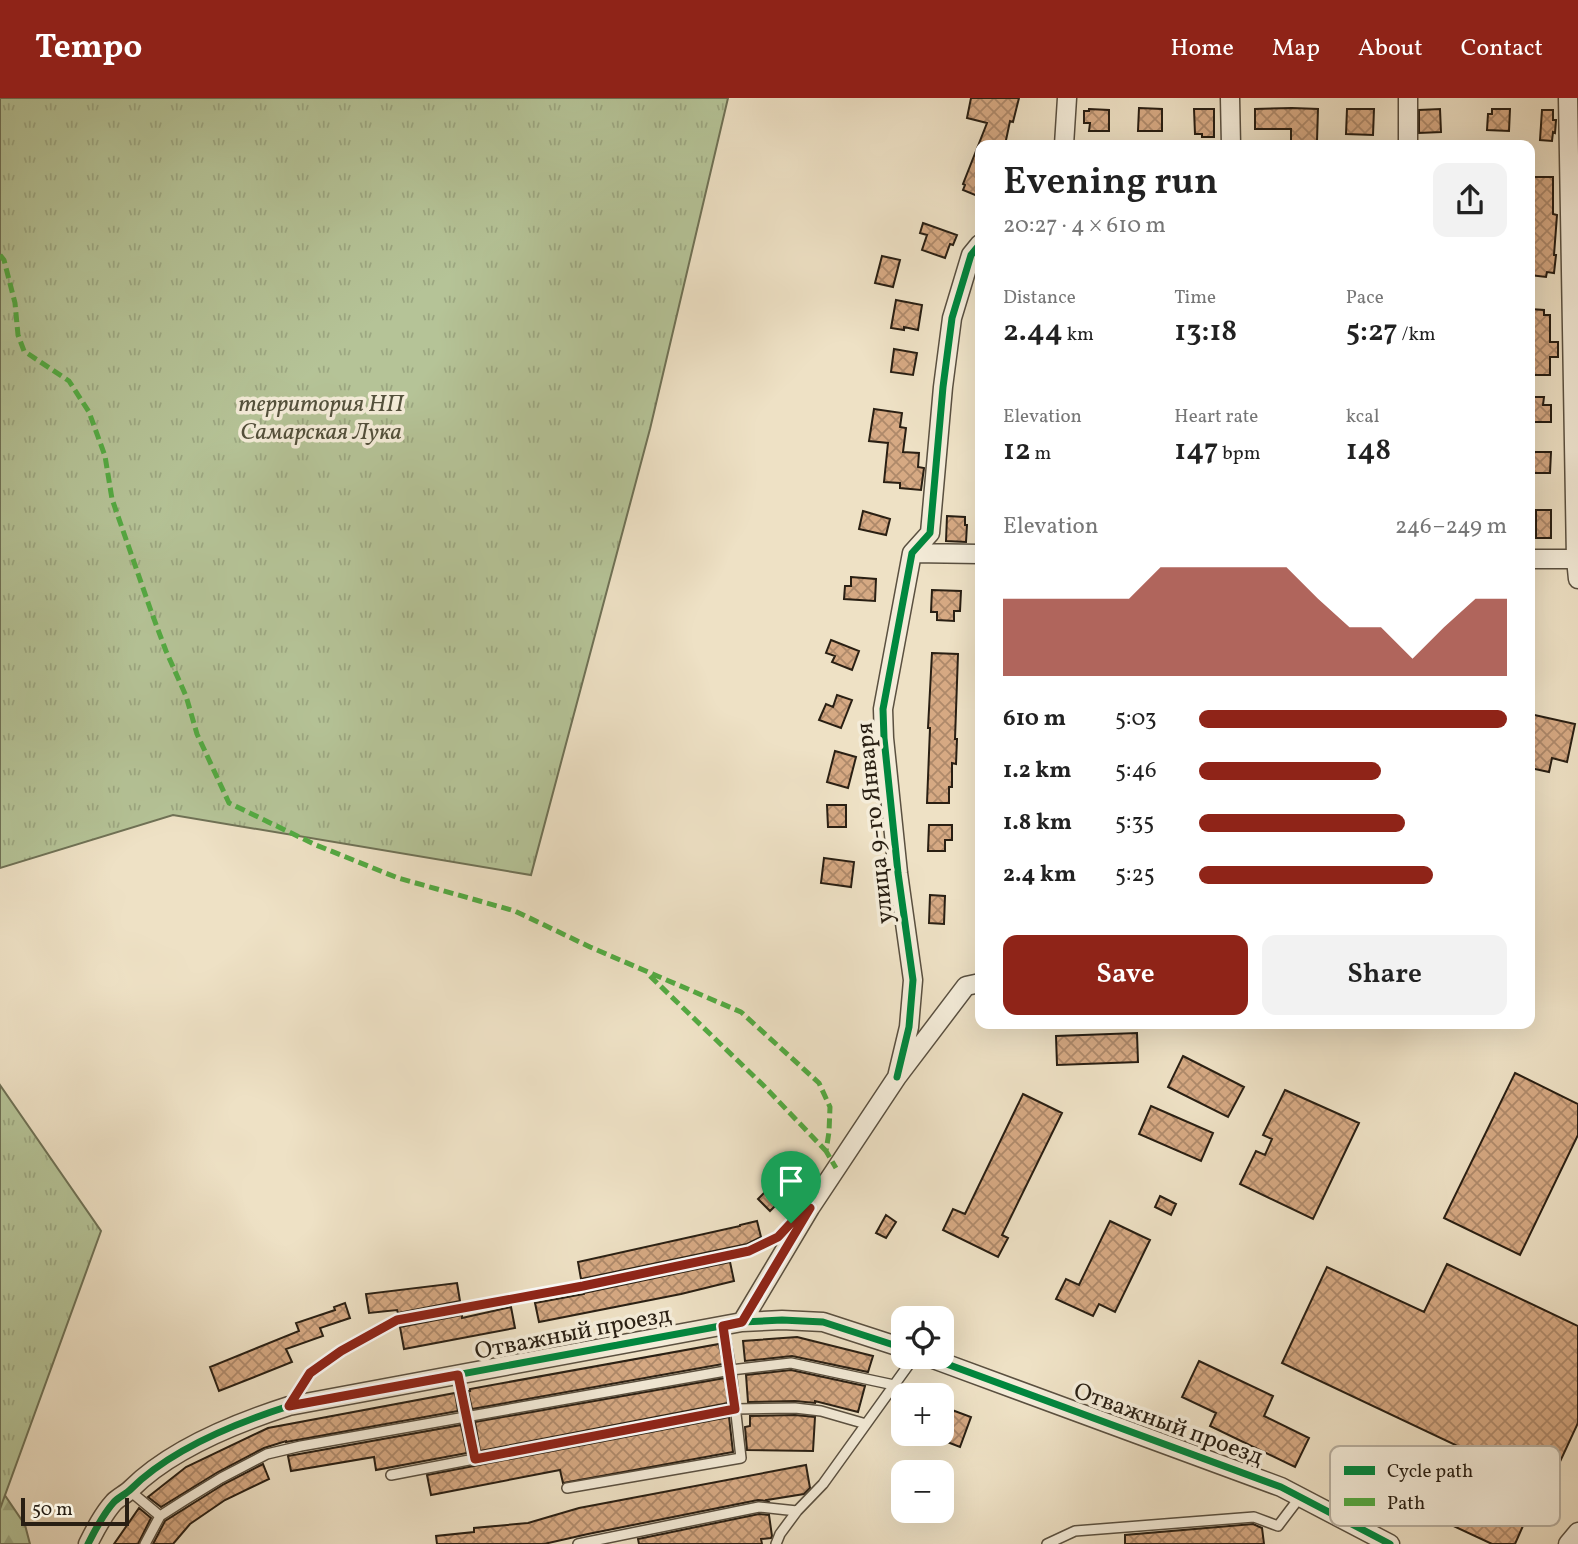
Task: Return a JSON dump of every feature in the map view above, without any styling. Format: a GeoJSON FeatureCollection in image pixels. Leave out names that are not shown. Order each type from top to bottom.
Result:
{"type":"FeatureCollection","features":[{"type":"Feature","properties":{"kind":"street"},"geometry":{"type":"LineString","coordinates":[[1061,140],[1067,98]]}},
{"type":"Feature","properties":{"kind":"street"},"geometry":{"type":"LineString","coordinates":[[1230,98],[1231,140]]}},
{"type":"Feature","properties":{"kind":"street"},"geometry":{"type":"LineString","coordinates":[[1408,98],[1408,140]]}},
{"type":"Feature","properties":{"kind":"street"},"geometry":{"type":"LineString","coordinates":[[1568,98],[1578,579]]}},
{"type":"Feature","properties":{"kind":"street","name":"улица 9-го Января"},"geometry":{"type":"LineString","coordinates":[[897,1077],[909,1027],[913,980],[898,873],[883,709],[912,553],[930,533],[952,318],[971,255],[975,250]]}},
{"type":"Feature","properties":{"kind":"street"},"geometry":{"type":"LineString","coordinates":[[912,553],[975,554]]}},
{"type":"Feature","properties":{"kind":"street"},"geometry":{"type":"LineString","coordinates":[[1535,559],[1577,559]]}},
{"type":"Feature","properties":{"kind":"street"},"geometry":{"type":"LineString","coordinates":[[742,1322],[810,1208],[897,1077],[966,986],[975,984]]}},
{"type":"Feature","properties":{"kind":"street","name":"Отважный проезд"},"geometry":{"type":"LineString","coordinates":[[88,1544],[95,1529],[114,1503],[162,1464],[256,1416],[289,1406],[742,1322],[823,1322],[891,1344]]}},
{"type":"Feature","properties":{"kind":"street","name":"Отважный проезд"},"geometry":{"type":"LineString","coordinates":[[954,1367],[1281,1487],[1330,1513]]}},
{"type":"Feature","properties":{"kind":"street","name":"Отважный проезд"},"geometry":{"type":"LineString","coordinates":[[1356,1526],[1390,1544]]}},
{"type":"Feature","properties":{"kind":"street"},"geometry":{"type":"LineString","coordinates":[[1568,1544],[1578,1532]]}},
{"type":"Feature","properties":{"kind":"lane"},"geometry":{"type":"LineString","coordinates":[[289,1406],[310,1373],[341,1351],[397,1320],[583,1286],[749,1251],[778,1237],[810,1208]]}},
{"type":"Feature","properties":{"kind":"lane"},"geometry":{"type":"LineString","coordinates":[[567,1488],[741,1458],[723,1326]]}},
{"type":"Feature","properties":{"kind":"lane"},"geometry":{"type":"LineString","coordinates":[[145,1544],[160,1516],[221,1478],[267,1454],[731,1370],[791,1363],[891,1384]]}},
{"type":"Feature","properties":{"kind":"lane"},"geometry":{"type":"LineString","coordinates":[[458,1375],[475,1459]]}},
{"type":"Feature","properties":{"kind":"lane"},"geometry":{"type":"LineString","coordinates":[[776,1544],[779,1534],[823,1484],[891,1389]]}},
{"type":"Feature","properties":{"kind":"lane"},"geometry":{"type":"LineString","coordinates":[[391,1475],[735,1409],[795,1408],[821,1411],[866,1424]]}},
{"type":"Feature","properties":{"kind":"lane"},"geometry":{"type":"LineString","coordinates":[[130,1491],[160,1516]]}},
{"type":"Feature","properties":{"kind":"lane"},"geometry":{"type":"LineString","coordinates":[[1047,1544],[1075,1531],[1241,1518],[1255,1517],[1278,1526],[1300,1497]]}},
{"type":"Feature","properties":{"kind":"lane"},"geometry":{"type":"LineString","coordinates":[[578,1544],[622,1539],[759,1507],[797,1511]]}},
{"type":"Feature","properties":{"kind":"green space","name":"территория НП Самарская Лука"},"geometry":{"type":"Polygon","coordinates":[[[0,98],[728,98],[650,429],[531,875],[173,815],[0,868],[0,98]]]}},
{"type":"Feature","properties":{"kind":"green space"},"geometry":{"type":"Polygon","coordinates":[[[0,1085],[101,1231],[0,1509],[0,1085]]]}},
{"type":"Feature","properties":{"kind":"green space"},"geometry":{"type":"Polygon","coordinates":[[[0,1488],[25,1525],[30,1544],[0,1544],[0,1488]]]}},
{"type":"Feature","properties":{"kind":"building"},"geometry":{"type":"Polygon","coordinates":[[[971,98],[1019,98],[1006,140],[980,140],[987,123],[967,118],[971,98]]]}},
{"type":"Feature","properties":{"kind":"building"},"geometry":{"type":"Polygon","coordinates":[[[1139,108],[1162,109],[1162,131],[1138,131],[1139,108]]]}},
{"type":"Feature","properties":{"kind":"building"},"geometry":{"type":"Polygon","coordinates":[[[1194,109],[1214,109],[1214,137],[1195,134],[1194,109]]]}},
{"type":"Feature","properties":{"kind":"building"},"geometry":{"type":"Polygon","coordinates":[[[1255,109],[1318,109],[1317,140],[1291,140],[1291,129],[1255,129],[1255,109]]]}},
{"type":"Feature","properties":{"kind":"building"},"geometry":{"type":"Polygon","coordinates":[[[1347,109],[1374,109],[1373,135],[1346,134],[1347,109]]]}},
{"type":"Feature","properties":{"kind":"building"},"geometry":{"type":"Polygon","coordinates":[[[1440,109],[1441,132],[1419,133],[1419,110],[1440,109]]]}},
{"type":"Feature","properties":{"kind":"building"},"geometry":{"type":"Polygon","coordinates":[[[1492,109],[1510,109],[1509,131],[1487,130],[1488,114],[1492,114],[1492,109]]]}},
{"type":"Feature","properties":{"kind":"building"},"geometry":{"type":"Polygon","coordinates":[[[1109,110],[1109,131],[1089,131],[1090,123],[1084,123],[1084,111],[1109,110]]]}},
{"type":"Feature","properties":{"kind":"building"},"geometry":{"type":"Polygon","coordinates":[[[1542,110],[1553,110],[1553,120],[1556,120],[1552,141],[1540,140],[1542,110]]]}},
{"type":"Feature","properties":{"kind":"building"},"geometry":{"type":"Polygon","coordinates":[[[975,154],[975,195],[963,190],[975,154]]]}},
{"type":"Feature","properties":{"kind":"building"},"geometry":{"type":"Polygon","coordinates":[[[1535,177],[1553,177],[1553,214],[1557,215],[1556,255],[1554,273],[1547,272],[1546,277],[1535,276],[1535,177]]]}},
{"type":"Feature","properties":{"kind":"building"},"geometry":{"type":"Polygon","coordinates":[[[923,223],[957,235],[945,258],[922,250],[927,235],[920,233],[923,223]]]}},
{"type":"Feature","properties":{"kind":"building"},"geometry":{"type":"Polygon","coordinates":[[[882,256],[900,260],[893,287],[875,283],[882,256]]]}},
{"type":"Feature","properties":{"kind":"building"},"geometry":{"type":"Polygon","coordinates":[[[896,300],[922,305],[918,330],[891,328],[896,300]]]}},
{"type":"Feature","properties":{"kind":"building"},"geometry":{"type":"Polygon","coordinates":[[[1535,309],[1544,310],[1544,315],[1550,315],[1550,342],[1558,342],[1558,357],[1550,357],[1550,375],[1535,375],[1535,309]]]}},
{"type":"Feature","properties":{"kind":"building"},"geometry":{"type":"Polygon","coordinates":[[[894,349],[917,353],[913,375],[891,372],[894,349]]]}},
{"type":"Feature","properties":{"kind":"building"},"geometry":{"type":"Polygon","coordinates":[[[1535,397],[1544,397],[1543,405],[1551,405],[1551,422],[1535,422],[1535,397]]]}},
{"type":"Feature","properties":{"kind":"building"},"geometry":{"type":"Polygon","coordinates":[[[874,409],[902,413],[900,427],[906,428],[903,452],[919,453],[918,467],[924,468],[921,490],[900,488],[900,483],[884,482],[888,443],[869,441],[874,409]]]}},
{"type":"Feature","properties":{"kind":"building"},"geometry":{"type":"Polygon","coordinates":[[[1535,452],[1551,452],[1550,473],[1535,473],[1535,452]]]}},
{"type":"Feature","properties":{"kind":"building"},"geometry":{"type":"Polygon","coordinates":[[[1536,510],[1551,510],[1551,538],[1536,538],[1536,510]]]}},
{"type":"Feature","properties":{"kind":"building"},"geometry":{"type":"Polygon","coordinates":[[[863,511],[890,519],[886,535],[859,529],[863,511]]]}},
{"type":"Feature","properties":{"kind":"building"},"geometry":{"type":"Polygon","coordinates":[[[947,516],[965,517],[966,542],[946,541],[947,516]]]}},
{"type":"Feature","properties":{"kind":"building"},"geometry":{"type":"Polygon","coordinates":[[[851,577],[876,579],[875,601],[844,599],[845,586],[851,586],[851,577]]]}},
{"type":"Feature","properties":{"kind":"building"},"geometry":{"type":"Polygon","coordinates":[[[932,590],[961,591],[960,611],[954,611],[954,621],[937,620],[937,612],[931,612],[932,590]]]}},
{"type":"Feature","properties":{"kind":"building"},"geometry":{"type":"Polygon","coordinates":[[[831,640],[859,651],[852,670],[832,662],[835,656],[826,653],[831,640]]]}},
{"type":"Feature","properties":{"kind":"building"},"geometry":{"type":"Polygon","coordinates":[[[932,653],[958,654],[956,764],[952,763],[949,803],[927,803],[932,653]]]}},
{"type":"Feature","properties":{"kind":"building"},"geometry":{"type":"Polygon","coordinates":[[[837,695],[852,700],[841,728],[819,720],[826,704],[833,707],[837,695]]]}},
{"type":"Feature","properties":{"kind":"building"},"geometry":{"type":"Polygon","coordinates":[[[1535,715],[1575,724],[1567,762],[1552,758],[1549,772],[1535,769],[1535,715]]]}},
{"type":"Feature","properties":{"kind":"building"},"geometry":{"type":"Polygon","coordinates":[[[835,751],[856,757],[848,788],[827,782],[835,751]]]}},
{"type":"Feature","properties":{"kind":"building"},"geometry":{"type":"Polygon","coordinates":[[[827,805],[846,805],[846,827],[828,827],[827,805]]]}},
{"type":"Feature","properties":{"kind":"building"},"geometry":{"type":"Polygon","coordinates":[[[929,825],[952,825],[952,840],[945,840],[945,851],[928,851],[929,825]]]}},
{"type":"Feature","properties":{"kind":"building"},"geometry":{"type":"Polygon","coordinates":[[[824,858],[854,862],[851,887],[821,883],[824,858]]]}},
{"type":"Feature","properties":{"kind":"building"},"geometry":{"type":"Polygon","coordinates":[[[930,895],[945,896],[944,924],[929,923],[930,895]]]}},
{"type":"Feature","properties":{"kind":"building"},"geometry":{"type":"Polygon","coordinates":[[[1137,1033],[1138,1062],[1057,1065],[1056,1036],[1137,1033]]]}},
{"type":"Feature","properties":{"kind":"building"},"geometry":{"type":"Polygon","coordinates":[[[1183,1056],[1244,1087],[1228,1117],[1168,1087],[1183,1056]]]}},
{"type":"Feature","properties":{"kind":"building"},"geometry":{"type":"Polygon","coordinates":[[[1515,1073],[1578,1104],[1578,1135],[1520,1255],[1444,1218],[1515,1073]]]}},
{"type":"Feature","properties":{"kind":"building"},"geometry":{"type":"Polygon","coordinates":[[[1285,1090],[1359,1123],[1313,1219],[1240,1184],[1256,1151],[1265,1155],[1272,1139],[1263,1135],[1285,1090]]]}},
{"type":"Feature","properties":{"kind":"building"},"geometry":{"type":"Polygon","coordinates":[[[1023,1094],[1062,1113],[1002,1235],[1008,1238],[998,1257],[943,1230],[953,1209],[965,1214],[1023,1094]]]}},
{"type":"Feature","properties":{"kind":"building"},"geometry":{"type":"Polygon","coordinates":[[[1151,1106],[1213,1133],[1201,1161],[1139,1134],[1151,1106]]]}},
{"type":"Feature","properties":{"kind":"building"},"geometry":{"type":"Polygon","coordinates":[[[787,1170],[799,1182],[770,1211],[758,1199],[787,1170]]]}},
{"type":"Feature","properties":{"kind":"building"},"geometry":{"type":"Polygon","coordinates":[[[1160,1196],[1176,1204],[1171,1215],[1155,1207],[1160,1196]]]}},
{"type":"Feature","properties":{"kind":"building"},"geometry":{"type":"Polygon","coordinates":[[[886,1215],[896,1222],[886,1238],[876,1233],[886,1215]]]}},
{"type":"Feature","properties":{"kind":"building"},"geometry":{"type":"Polygon","coordinates":[[[757,1221],[761,1237],[747,1244],[581,1279],[578,1262],[757,1221]]]}},
{"type":"Feature","properties":{"kind":"building"},"geometry":{"type":"Polygon","coordinates":[[[1110,1221],[1150,1240],[1115,1312],[1099,1304],[1093,1316],[1056,1299],[1066,1279],[1079,1285],[1110,1221]]]}},
{"type":"Feature","properties":{"kind":"building"},"geometry":{"type":"Polygon","coordinates":[[[730,1262],[734,1281],[539,1322],[535,1303],[730,1262]]]}},
{"type":"Feature","properties":{"kind":"building"},"geometry":{"type":"Polygon","coordinates":[[[1447,1264],[1578,1326],[1578,1423],[1560,1462],[1560,1446],[1457,1446],[1282,1363],[1327,1267],[1424,1312],[1447,1264]]]}},
{"type":"Feature","properties":{"kind":"building"},"geometry":{"type":"Polygon","coordinates":[[[457,1283],[460,1301],[398,1313],[397,1310],[369,1313],[366,1294],[457,1283]]]}},
{"type":"Feature","properties":{"kind":"building"},"geometry":{"type":"Polygon","coordinates":[[[345,1303],[350,1318],[320,1328],[323,1336],[286,1349],[292,1362],[219,1391],[210,1367],[299,1331],[296,1323],[335,1310],[334,1307],[345,1303]]]}},
{"type":"Feature","properties":{"kind":"building"},"geometry":{"type":"Polygon","coordinates":[[[511,1307],[515,1328],[404,1349],[400,1327],[462,1315],[462,1318],[511,1307]]]}},
{"type":"Feature","properties":{"kind":"building"},"geometry":{"type":"Polygon","coordinates":[[[797,1337],[873,1356],[868,1372],[792,1356],[745,1361],[743,1341],[797,1337]]]}},
{"type":"Feature","properties":{"kind":"building"},"geometry":{"type":"Polygon","coordinates":[[[719,1344],[723,1364],[472,1409],[468,1391],[470,1389],[719,1344]]]}},
{"type":"Feature","properties":{"kind":"building"},"geometry":{"type":"Polygon","coordinates":[[[1199,1361],[1273,1396],[1264,1416],[1309,1438],[1295,1467],[1210,1426],[1216,1413],[1182,1397],[1199,1361]]]}},
{"type":"Feature","properties":{"kind":"building"},"geometry":{"type":"Polygon","coordinates":[[[791,1370],[865,1386],[858,1412],[815,1401],[748,1402],[746,1375],[791,1370]]]}},
{"type":"Feature","properties":{"kind":"building"},"geometry":{"type":"Polygon","coordinates":[[[725,1378],[728,1403],[480,1451],[475,1422],[725,1378]]]}},
{"type":"Feature","properties":{"kind":"building"},"geometry":{"type":"Polygon","coordinates":[[[455,1393],[458,1411],[286,1441],[264,1448],[218,1472],[161,1507],[148,1497],[186,1467],[268,1428],[455,1393]]]}},
{"type":"Feature","properties":{"kind":"building"},"geometry":{"type":"Polygon","coordinates":[[[954,1411],[971,1417],[960,1447],[954,1445],[954,1411]]]}},
{"type":"Feature","properties":{"kind":"building"},"geometry":{"type":"Polygon","coordinates":[[[750,1416],[815,1417],[813,1451],[747,1450],[745,1427],[750,1426],[750,1416]]]}},
{"type":"Feature","properties":{"kind":"building"},"geometry":{"type":"Polygon","coordinates":[[[729,1417],[733,1452],[563,1483],[560,1470],[431,1495],[427,1475],[729,1417]]]}},
{"type":"Feature","properties":{"kind":"building"},"geometry":{"type":"Polygon","coordinates":[[[461,1425],[467,1453],[376,1470],[374,1457],[291,1471],[288,1456],[461,1425]]]}},
{"type":"Feature","properties":{"kind":"building"},"geometry":{"type":"Polygon","coordinates":[[[263,1464],[269,1479],[225,1500],[190,1524],[173,1544],[153,1544],[165,1521],[224,1484],[263,1464]]]}},
{"type":"Feature","properties":{"kind":"building"},"geometry":{"type":"Polygon","coordinates":[[[806,1465],[810,1488],[804,1494],[768,1501],[758,1500],[544,1544],[437,1544],[436,1536],[474,1532],[474,1528],[528,1523],[579,1508],[806,1465]]]}},
{"type":"Feature","properties":{"kind":"building"},"geometry":{"type":"Polygon","coordinates":[[[139,1508],[151,1518],[138,1544],[114,1544],[139,1508]]]}},
{"type":"Feature","properties":{"kind":"building"},"geometry":{"type":"Polygon","coordinates":[[[759,1514],[769,1515],[772,1536],[761,1539],[762,1544],[639,1544],[638,1539],[759,1514]]]}},
{"type":"Feature","properties":{"kind":"building"},"geometry":{"type":"Polygon","coordinates":[[[1253,1524],[1262,1528],[1264,1544],[1125,1544],[1125,1535],[1253,1524]]]}},
{"type":"Feature","properties":{"kind":"building"},"geometry":{"type":"Polygon","coordinates":[[[1453,1526],[1523,1526],[1515,1544],[1492,1544],[1453,1526]]]}},
{"type":"Feature","properties":{"kind":"marked path"},"geometry":{"type":"LineString","coordinates":[[0,255],[4,260],[15,303],[18,335],[24,351],[69,381],[89,412],[105,456],[112,499],[151,611],[186,696],[197,734],[229,803],[316,845],[398,878],[515,911],[590,947],[741,1012],[819,1083],[830,1107],[826,1151],[836,1168]]}},
{"type":"Feature","properties":{"kind":"marked path"},"geometry":{"type":"LineString","coordinates":[[650,976],[764,1086],[826,1151]]}},
{"type":"Feature","properties":{"kind":"cycle path"},"geometry":{"type":"LineString","coordinates":[[897,1077],[909,1027],[913,980],[898,873],[883,709],[912,553],[930,533],[952,318],[971,255],[975,250]]}},
{"type":"Feature","properties":{"kind":"cycle path"},"geometry":{"type":"LineString","coordinates":[[88,1544],[114,1502],[165,1462],[226,1429],[289,1406],[742,1322],[823,1322],[891,1344]]}},
{"type":"Feature","properties":{"kind":"cycle path"},"geometry":{"type":"LineString","coordinates":[[954,1367],[1281,1487],[1330,1513]]}},
{"type":"Feature","properties":{"kind":"cycle path"},"geometry":{"type":"LineString","coordinates":[[1356,1526],[1390,1544]]}},
{"type":"Feature","properties":{"kind":"route"},"geometry":{"type":"LineString","coordinates":[[810,1208],[742,1322],[723,1326],[735,1409],[475,1459],[458,1375],[289,1406],[310,1373],[341,1351],[397,1320],[583,1286],[749,1251],[778,1237],[791,1223],[810,1208]]}}]}
